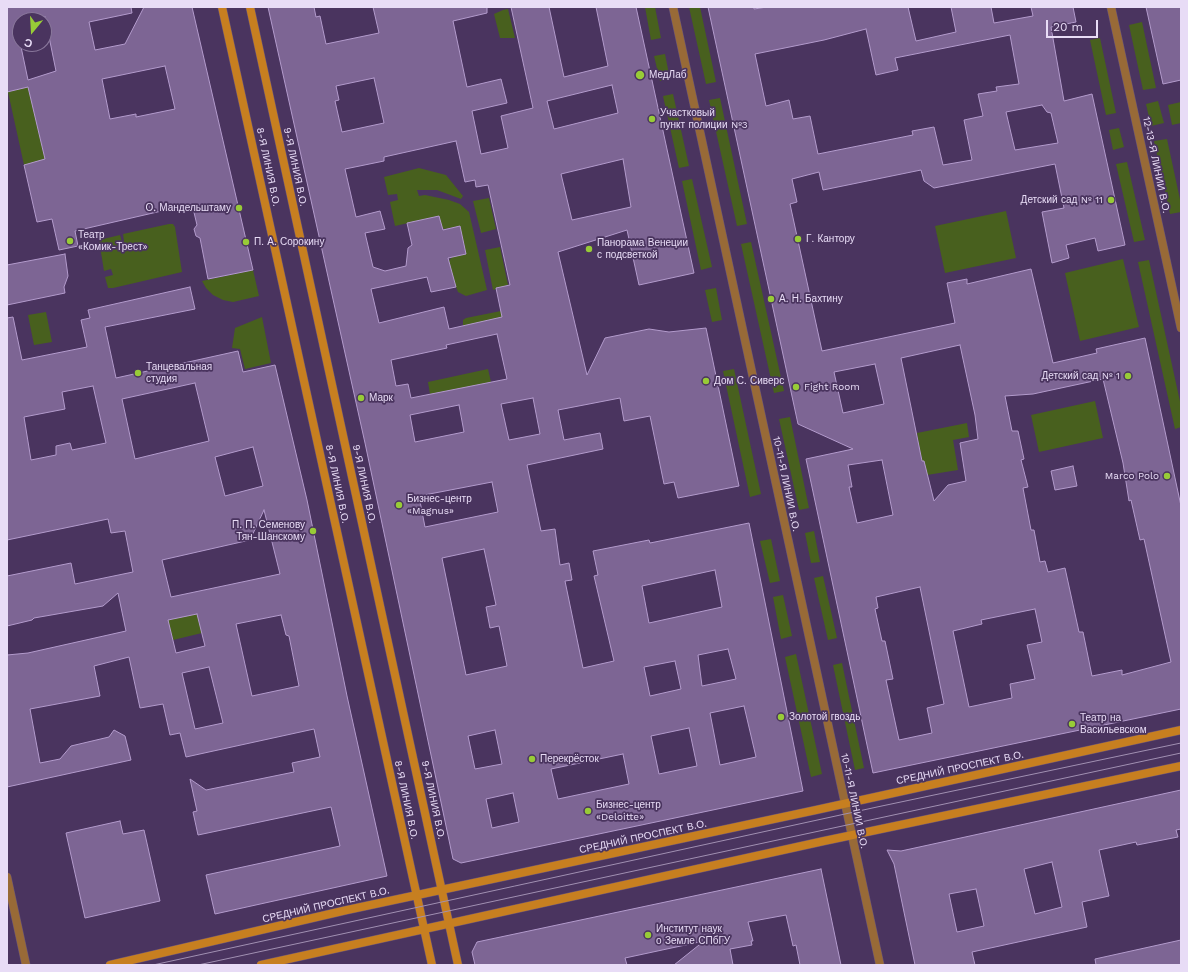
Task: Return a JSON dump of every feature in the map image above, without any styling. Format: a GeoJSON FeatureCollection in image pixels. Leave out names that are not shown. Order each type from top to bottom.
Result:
{"type":"FeatureCollection","features":[{"type":"Feature","properties":{"kind":"main road","name":"8-Я ЛИНИЯ В.О."},"geometry":{"type":"LineString","coordinates":[[222,7],[432,965]]}},
{"type":"Feature","properties":{"kind":"main road","name":"9-Я ЛИНИЯ В.О."},"geometry":{"type":"LineString","coordinates":[[250,7],[458,965]]}},
{"type":"Feature","properties":{"kind":"main road","name":"СРЕДНИЙ ПРОСПЕКТ В.О."},"geometry":{"type":"LineString","coordinates":[[110,965],[416,895],[844,804],[1181,730]]}},
{"type":"Feature","properties":{"kind":"main road"},"geometry":{"type":"LineString","coordinates":[[261,965],[851,835],[1181,766]]}},
{"type":"Feature","properties":{"kind":"street","name":"10-11-Я ЛИНИИ В.О."},"geometry":{"type":"LineString","coordinates":[[673,7],[880,965]]}},
{"type":"Feature","properties":{"kind":"street","name":"12-13-Я ЛИНИИ В.О."},"geometry":{"type":"LineString","coordinates":[[1111,7],[1181,328]]}},
{"type":"Feature","properties":{"kind":"street"},"geometry":{"type":"LineString","coordinates":[[7,877],[26,965]]}},
{"type":"Feature","properties":{"kind":"green space"},"geometry":{"type":"Polygon","coordinates":[[[645,7],[655,7],[661,38],[651,40],[645,7]]]}},
{"type":"Feature","properties":{"kind":"green space"},"geometry":{"type":"Polygon","coordinates":[[[689,7],[700,7],[716,82],[706,84],[689,7]]]}},
{"type":"Feature","properties":{"kind":"green space"},"geometry":{"type":"Polygon","coordinates":[[[508,9],[515,38],[500,38],[494,14],[508,9]]]}},
{"type":"Feature","properties":{"kind":"green space"},"geometry":{"type":"Polygon","coordinates":[[[1142,22],[1156,88],[1143,90],[1129,25],[1142,22]]]}},
{"type":"Feature","properties":{"kind":"green space"},"geometry":{"type":"Polygon","coordinates":[[[1100,38],[1116,113],[1106,115],[1090,40],[1100,38]]]}},
{"type":"Feature","properties":{"kind":"green space"},"geometry":{"type":"Polygon","coordinates":[[[665,54],[670,79],[660,81],[654,56],[665,54]]]}},
{"type":"Feature","properties":{"kind":"green space"},"geometry":{"type":"Polygon","coordinates":[[[28,87],[45,159],[41,170],[26,174],[8,92],[28,87]]]}},
{"type":"Feature","properties":{"kind":"green space"},"geometry":{"type":"Polygon","coordinates":[[[673,94],[689,166],[679,168],[663,96],[673,94]]]}},
{"type":"Feature","properties":{"kind":"green space"},"geometry":{"type":"Polygon","coordinates":[[[720,98],[747,224],[737,226],[709,100],[720,98]]]}},
{"type":"Feature","properties":{"kind":"green space"},"geometry":{"type":"Polygon","coordinates":[[[1158,101],[1164,123],[1151,126],[1146,104],[1158,101]]]}},
{"type":"Feature","properties":{"kind":"green space"},"geometry":{"type":"Polygon","coordinates":[[[1181,102],[1181,123],[1172,125],[1168,105],[1181,102]]]}},
{"type":"Feature","properties":{"kind":"green space"},"geometry":{"type":"Polygon","coordinates":[[[1119,128],[1124,147],[1113,150],[1109,130],[1119,128]]]}},
{"type":"Feature","properties":{"kind":"green space"},"geometry":{"type":"Polygon","coordinates":[[[1167,139],[1181,204],[1181,212],[1170,214],[1154,141],[1167,139]]]}},
{"type":"Feature","properties":{"kind":"green space"},"geometry":{"type":"Polygon","coordinates":[[[1127,162],[1145,240],[1134,242],[1116,164],[1127,162]]]}},
{"type":"Feature","properties":{"kind":"green space"},"geometry":{"type":"Polygon","coordinates":[[[419,168],[446,175],[463,196],[461,199],[437,190],[417,190],[419,196],[425,195],[449,200],[460,204],[469,212],[487,290],[466,296],[458,292],[447,263],[452,257],[466,254],[460,226],[445,229],[442,228],[439,216],[395,226],[390,202],[398,200],[397,194],[388,195],[384,177],[419,168]]]}},
{"type":"Feature","properties":{"kind":"green space"},"geometry":{"type":"Polygon","coordinates":[[[692,179],[712,267],[701,270],[682,181],[692,179]]]}},
{"type":"Feature","properties":{"kind":"green space"},"geometry":{"type":"Polygon","coordinates":[[[489,198],[496,229],[481,233],[473,201],[489,198]]]}},
{"type":"Feature","properties":{"kind":"green space"},"geometry":{"type":"Polygon","coordinates":[[[1006,211],[1016,258],[945,273],[935,226],[1006,211]]]}},
{"type":"Feature","properties":{"kind":"green space"},"geometry":{"type":"Polygon","coordinates":[[[173,224],[175,227],[182,272],[108,288],[105,277],[113,275],[111,269],[104,271],[99,240],[120,235],[122,242],[124,241],[123,234],[173,224]]]}},
{"type":"Feature","properties":{"kind":"green space"},"geometry":{"type":"Polygon","coordinates":[[[751,242],[784,391],[774,393],[741,244],[751,242]]]}},
{"type":"Feature","properties":{"kind":"green space"},"geometry":{"type":"Polygon","coordinates":[[[500,247],[508,285],[493,290],[485,250],[500,247]]]}},
{"type":"Feature","properties":{"kind":"green space"},"geometry":{"type":"Polygon","coordinates":[[[1123,259],[1139,327],[1080,341],[1065,273],[1123,259]]]}},
{"type":"Feature","properties":{"kind":"green space"},"geometry":{"type":"Polygon","coordinates":[[[1149,260],[1181,406],[1181,427],[1175,429],[1138,262],[1149,260]]]}},
{"type":"Feature","properties":{"kind":"green space"},"geometry":{"type":"Polygon","coordinates":[[[253,270],[259,296],[233,302],[223,300],[213,295],[202,281],[253,270]]]}},
{"type":"Feature","properties":{"kind":"green space"},"geometry":{"type":"Polygon","coordinates":[[[716,288],[722,320],[712,322],[705,290],[716,288]]]}},
{"type":"Feature","properties":{"kind":"green space"},"geometry":{"type":"Polygon","coordinates":[[[511,309],[512,315],[463,326],[463,320],[466,318],[511,309]]]}},
{"type":"Feature","properties":{"kind":"green space"},"geometry":{"type":"Polygon","coordinates":[[[46,312],[52,342],[34,345],[28,315],[46,312]]]}},
{"type":"Feature","properties":{"kind":"green space"},"geometry":{"type":"Polygon","coordinates":[[[262,317],[271,363],[245,369],[240,349],[232,348],[235,328],[262,317]]]}},
{"type":"Feature","properties":{"kind":"green space"},"geometry":{"type":"Polygon","coordinates":[[[488,369],[491,382],[472,386],[464,395],[462,388],[430,394],[428,382],[488,369]]]}},
{"type":"Feature","properties":{"kind":"green space"},"geometry":{"type":"Polygon","coordinates":[[[734,369],[761,494],[750,497],[723,371],[734,369]]]}},
{"type":"Feature","properties":{"kind":"green space"},"geometry":{"type":"Polygon","coordinates":[[[1095,401],[1103,438],[1039,452],[1031,415],[1095,401]]]}},
{"type":"Feature","properties":{"kind":"green space"},"geometry":{"type":"Polygon","coordinates":[[[790,417],[809,508],[799,510],[779,419],[790,417]]]}},
{"type":"Feature","properties":{"kind":"green space"},"geometry":{"type":"Polygon","coordinates":[[[967,423],[969,437],[953,440],[958,470],[927,475],[924,461],[922,461],[917,433],[967,423]]]}},
{"type":"Feature","properties":{"kind":"green space"},"geometry":{"type":"Polygon","coordinates":[[[814,531],[820,562],[811,563],[805,533],[814,531]]]}},
{"type":"Feature","properties":{"kind":"green space"},"geometry":{"type":"Polygon","coordinates":[[[771,539],[780,581],[770,583],[760,541],[771,539]]]}},
{"type":"Feature","properties":{"kind":"green space"},"geometry":{"type":"Polygon","coordinates":[[[823,576],[837,638],[828,640],[814,578],[823,576]]]}},
{"type":"Feature","properties":{"kind":"green space"},"geometry":{"type":"Polygon","coordinates":[[[783,595],[792,636],[781,639],[773,597],[783,595]]]}},
{"type":"Feature","properties":{"kind":"green space"},"geometry":{"type":"Polygon","coordinates":[[[197,614],[202,633],[173,640],[168,620],[197,614]]]}},
{"type":"Feature","properties":{"kind":"green space"},"geometry":{"type":"Polygon","coordinates":[[[796,654],[822,774],[811,777],[785,657],[796,654]]]}},
{"type":"Feature","properties":{"kind":"green space"},"geometry":{"type":"Polygon","coordinates":[[[842,663],[864,768],[855,770],[833,665],[842,663]]]}},
{"type":"Feature","properties":{"kind":"building"},"geometry":{"type":"Polygon","coordinates":[[[7,7],[131,7],[132,13],[89,22],[95,50],[125,44],[144,7],[192,7],[253,270],[208,279],[200,238],[196,236],[194,229],[197,225],[192,204],[75,231],[78,246],[59,250],[52,219],[37,222],[24,165],[45,159],[28,87],[7,92],[7,7]],[[165,66],[102,79],[110,119],[136,114],[136,117],[175,109],[165,66]]]}},
{"type":"Feature","properties":{"kind":"building"},"geometry":{"type":"Polygon","coordinates":[[[268,7],[314,7],[316,17],[320,16],[326,44],[379,33],[373,7],[487,7],[487,13],[453,21],[467,87],[501,79],[507,103],[472,111],[481,154],[508,148],[501,116],[533,108],[511,7],[549,7],[564,77],[608,66],[596,7],[636,7],[694,273],[639,285],[627,230],[558,252],[587,375],[605,338],[649,329],[669,332],[706,328],[739,486],[678,498],[674,482],[664,484],[650,416],[624,421],[620,398],[558,410],[564,440],[600,433],[603,449],[527,465],[541,531],[555,529],[560,565],[569,563],[572,580],[565,581],[583,668],[614,661],[594,576],[598,575],[593,551],[649,540],[650,543],[749,523],[803,791],[461,863],[453,859],[365,443],[268,7]],[[374,78],[336,86],[339,100],[335,101],[342,132],[384,123],[374,78]],[[612,85],[547,101],[554,129],[618,113],[612,85]],[[456,141],[384,157],[384,161],[345,169],[356,217],[380,211],[385,229],[365,233],[373,267],[385,271],[406,266],[408,248],[412,245],[407,223],[439,216],[443,230],[460,226],[466,254],[448,258],[456,287],[431,292],[427,277],[371,289],[379,323],[444,307],[449,329],[502,317],[496,288],[510,285],[488,185],[476,187],[475,180],[465,182],[456,141]],[[623,159],[561,174],[572,220],[631,207],[623,159]],[[497,334],[446,345],[447,348],[391,360],[396,386],[408,384],[411,398],[507,379],[497,334]],[[533,398],[501,404],[509,440],[540,434],[533,398]],[[459,405],[410,415],[415,442],[464,432],[459,405]],[[492,482],[419,496],[425,527],[498,512],[492,482]],[[484,549],[442,558],[466,675],[507,666],[499,626],[490,628],[486,607],[496,605],[484,549]],[[715,570],[642,586],[649,623],[722,607],[715,570]],[[728,649],[698,655],[702,686],[736,679],[728,649]],[[675,661],[644,667],[650,696],[681,689],[675,661]],[[744,706],[710,713],[720,765],[756,757],[744,706]],[[689,728],[651,736],[659,774],[697,766],[689,728]],[[495,730],[468,736],[475,769],[502,764],[495,730]],[[623,754],[551,769],[558,799],[629,784],[623,754]],[[513,793],[486,799],[492,828],[519,822],[513,793]]]}},
{"type":"Feature","properties":{"kind":"building"},"geometry":{"type":"Polygon","coordinates":[[[708,7],[754,7],[754,9],[767,7],[908,7],[916,41],[956,32],[951,7],[991,7],[994,23],[1033,16],[1031,7],[1073,7],[1076,22],[1051,27],[1064,101],[1092,94],[1125,245],[1098,251],[1095,238],[1066,245],[1069,258],[1052,263],[1042,212],[1064,208],[1055,164],[934,188],[924,181],[921,170],[823,190],[819,172],[792,179],[797,202],[790,204],[822,351],[955,323],[947,283],[967,279],[967,284],[1031,269],[1053,363],[1097,353],[1096,349],[1145,338],[1181,506],[1181,709],[873,773],[806,459],[853,449],[798,424],[708,7]],[[866,29],[824,40],[755,54],[766,106],[789,100],[793,119],[810,116],[818,154],[913,135],[912,131],[934,127],[943,165],[972,160],[964,120],[983,116],[978,94],[997,91],[996,87],[1019,84],[1010,35],[895,58],[898,70],[876,75],[866,29]],[[1042,105],[1006,112],[1015,150],[1058,143],[1051,113],[1047,112],[1042,105]],[[960,345],[901,358],[922,461],[924,461],[934,501],[948,485],[966,481],[960,443],[978,439],[975,415],[960,345]],[[875,364],[834,372],[843,413],[884,404],[875,364]],[[1103,379],[1033,394],[1005,396],[1012,431],[1018,431],[1024,459],[1021,460],[1028,487],[1023,488],[1031,530],[1034,530],[1040,562],[1045,561],[1048,572],[1065,568],[1079,632],[1083,632],[1092,676],[1122,670],[1122,675],[1171,662],[1144,539],[1140,540],[1131,500],[1129,501],[1123,463],[1103,379]],[[882,460],[848,465],[852,487],[849,487],[857,523],[893,515],[882,460]],[[920,587],[876,597],[878,608],[875,609],[882,641],[885,641],[893,679],[886,680],[899,740],[932,733],[927,708],[944,704],[920,587]],[[1035,609],[981,620],[982,624],[953,631],[969,707],[1012,698],[1010,684],[1035,679],[1027,645],[1042,642],[1035,609]]]}},
{"type":"Feature","properties":{"kind":"building"},"geometry":{"type":"Polygon","coordinates":[[[1146,7],[1181,7],[1181,80],[1163,84],[1146,7]]]}},
{"type":"Feature","properties":{"kind":"building"},"geometry":{"type":"Polygon","coordinates":[[[65,254],[68,276],[64,287],[65,293],[7,305],[7,265],[65,254]]]}},
{"type":"Feature","properties":{"kind":"building"},"geometry":{"type":"Polygon","coordinates":[[[190,287],[195,309],[105,327],[116,378],[238,351],[243,372],[275,365],[307,500],[347,696],[387,876],[215,914],[206,875],[340,846],[331,807],[198,835],[193,812],[197,811],[190,779],[206,790],[294,772],[292,763],[320,757],[314,729],[186,757],[180,733],[170,735],[163,704],[140,708],[129,657],[94,666],[100,696],[30,709],[40,763],[60,759],[71,746],[109,737],[114,730],[125,736],[131,760],[7,787],[7,655],[28,653],[126,631],[118,593],[103,606],[34,618],[32,620],[7,626],[7,576],[71,563],[75,584],[133,572],[125,531],[111,533],[108,519],[7,540],[7,318],[13,317],[22,360],[87,347],[81,320],[90,318],[88,310],[190,287]],[[195,383],[122,399],[135,459],[209,441],[195,383]],[[93,386],[62,392],[65,409],[24,417],[31,460],[56,455],[56,446],[70,443],[72,450],[106,443],[93,386]],[[253,447],[215,457],[225,496],[263,486],[253,447]],[[264,510],[250,540],[162,560],[171,597],[280,574],[264,510]],[[197,614],[168,620],[176,653],[205,646],[197,614]],[[281,615],[236,624],[252,696],[299,686],[289,636],[286,635],[281,615]],[[209,667],[182,673],[195,729],[223,723],[209,667]]]}},
{"type":"Feature","properties":{"kind":"building"},"geometry":{"type":"Polygon","coordinates":[[[1073,466],[1077,486],[1055,490],[1051,471],[1073,466]]]}},
{"type":"Feature","properties":{"kind":"building"},"geometry":{"type":"Polygon","coordinates":[[[1181,790],[1181,829],[1176,830],[1178,837],[1137,845],[1136,842],[1099,850],[1109,896],[1082,902],[1087,927],[972,952],[975,965],[915,965],[894,864],[887,850],[901,851],[1181,790]],[[1052,862],[1024,869],[1035,914],[1062,907],[1052,862]],[[976,889],[949,894],[957,932],[984,926],[976,889]]]}},
{"type":"Feature","properties":{"kind":"building"},"geometry":{"type":"Polygon","coordinates":[[[120,821],[123,834],[144,830],[160,901],[85,918],[66,833],[120,821]]]}},
{"type":"Feature","properties":{"kind":"building"},"geometry":{"type":"Polygon","coordinates":[[[821,869],[841,965],[800,965],[796,945],[793,946],[786,915],[748,922],[753,941],[751,941],[752,945],[730,949],[733,965],[674,965],[704,941],[625,958],[627,965],[475,965],[472,952],[477,942],[821,869]]]}},
{"type":"Feature","properties":{"kind":"building"},"geometry":{"type":"Polygon","coordinates":[[[1181,940],[1181,965],[1096,965],[1095,959],[1181,940]]]}},
{"type":"Feature","properties":{"kind":"tram line"},"geometry":{"type":"LineString","coordinates":[[153,965],[877,807],[1181,743]]}},
{"type":"Feature","properties":{"kind":"tram line"},"geometry":{"type":"LineString","coordinates":[[198,965],[1181,753]]}},
{"type":"Feature","properties":{"kind":"place","name":"МедЛаб"},"geometry":{"type":"Point","coordinates":[640,75]}},
{"type":"Feature","properties":{"kind":"place","name":"Участковый пункт полиции №3"},"geometry":{"type":"Point","coordinates":[652,119]}},
{"type":"Feature","properties":{"kind":"place","name":"Детский сад № 11"},"geometry":{"type":"Point","coordinates":[1111,200]}},
{"type":"Feature","properties":{"kind":"place","name":"О. Мандельштаму"},"geometry":{"type":"Point","coordinates":[239,208]}},
{"type":"Feature","properties":{"kind":"place","name":"Г. Кантору"},"geometry":{"type":"Point","coordinates":[798,239]}},
{"type":"Feature","properties":{"kind":"place","name":"Театр «Комик-Трест»"},"geometry":{"type":"Point","coordinates":[70,241]}},
{"type":"Feature","properties":{"kind":"place","name":"П. А. Сорокину"},"geometry":{"type":"Point","coordinates":[246,242]}},
{"type":"Feature","properties":{"kind":"place","name":"Панорама Венеции с подсветкой"},"geometry":{"type":"Point","coordinates":[589,249]}},
{"type":"Feature","properties":{"kind":"place","name":"А. Н. Бахтину"},"geometry":{"type":"Point","coordinates":[771,299]}},
{"type":"Feature","properties":{"kind":"place","name":"Танцевальная студия"},"geometry":{"type":"Point","coordinates":[138,373]}},
{"type":"Feature","properties":{"kind":"place","name":"Детский сад № 1"},"geometry":{"type":"Point","coordinates":[1128,376]}},
{"type":"Feature","properties":{"kind":"place","name":"Дом С. Сиверс"},"geometry":{"type":"Point","coordinates":[706,381]}},
{"type":"Feature","properties":{"kind":"place","name":"Fight Room"},"geometry":{"type":"Point","coordinates":[796,387]}},
{"type":"Feature","properties":{"kind":"place","name":"Марк"},"geometry":{"type":"Point","coordinates":[361,398]}},
{"type":"Feature","properties":{"kind":"place","name":"Marco Polo"},"geometry":{"type":"Point","coordinates":[1167,476]}},
{"type":"Feature","properties":{"kind":"place","name":"Бизнес-центр «Magnus»"},"geometry":{"type":"Point","coordinates":[399,505]}},
{"type":"Feature","properties":{"kind":"place","name":"П. П. Семенову Тян-Шанскому"},"geometry":{"type":"Point","coordinates":[313,531]}},
{"type":"Feature","properties":{"kind":"place","name":"Золотой гвоздь"},"geometry":{"type":"Point","coordinates":[781,717]}},
{"type":"Feature","properties":{"kind":"place","name":"Театр на Васильевском"},"geometry":{"type":"Point","coordinates":[1072,724]}},
{"type":"Feature","properties":{"kind":"place","name":"Перекрёсток"},"geometry":{"type":"Point","coordinates":[532,759]}},
{"type":"Feature","properties":{"kind":"place","name":"Бизнес-центр «Deloitte»"},"geometry":{"type":"Point","coordinates":[588,811]}},
{"type":"Feature","properties":{"kind":"place","name":"Институт наук о Земле СПбГУ"},"geometry":{"type":"Point","coordinates":[648,935]}}]}
